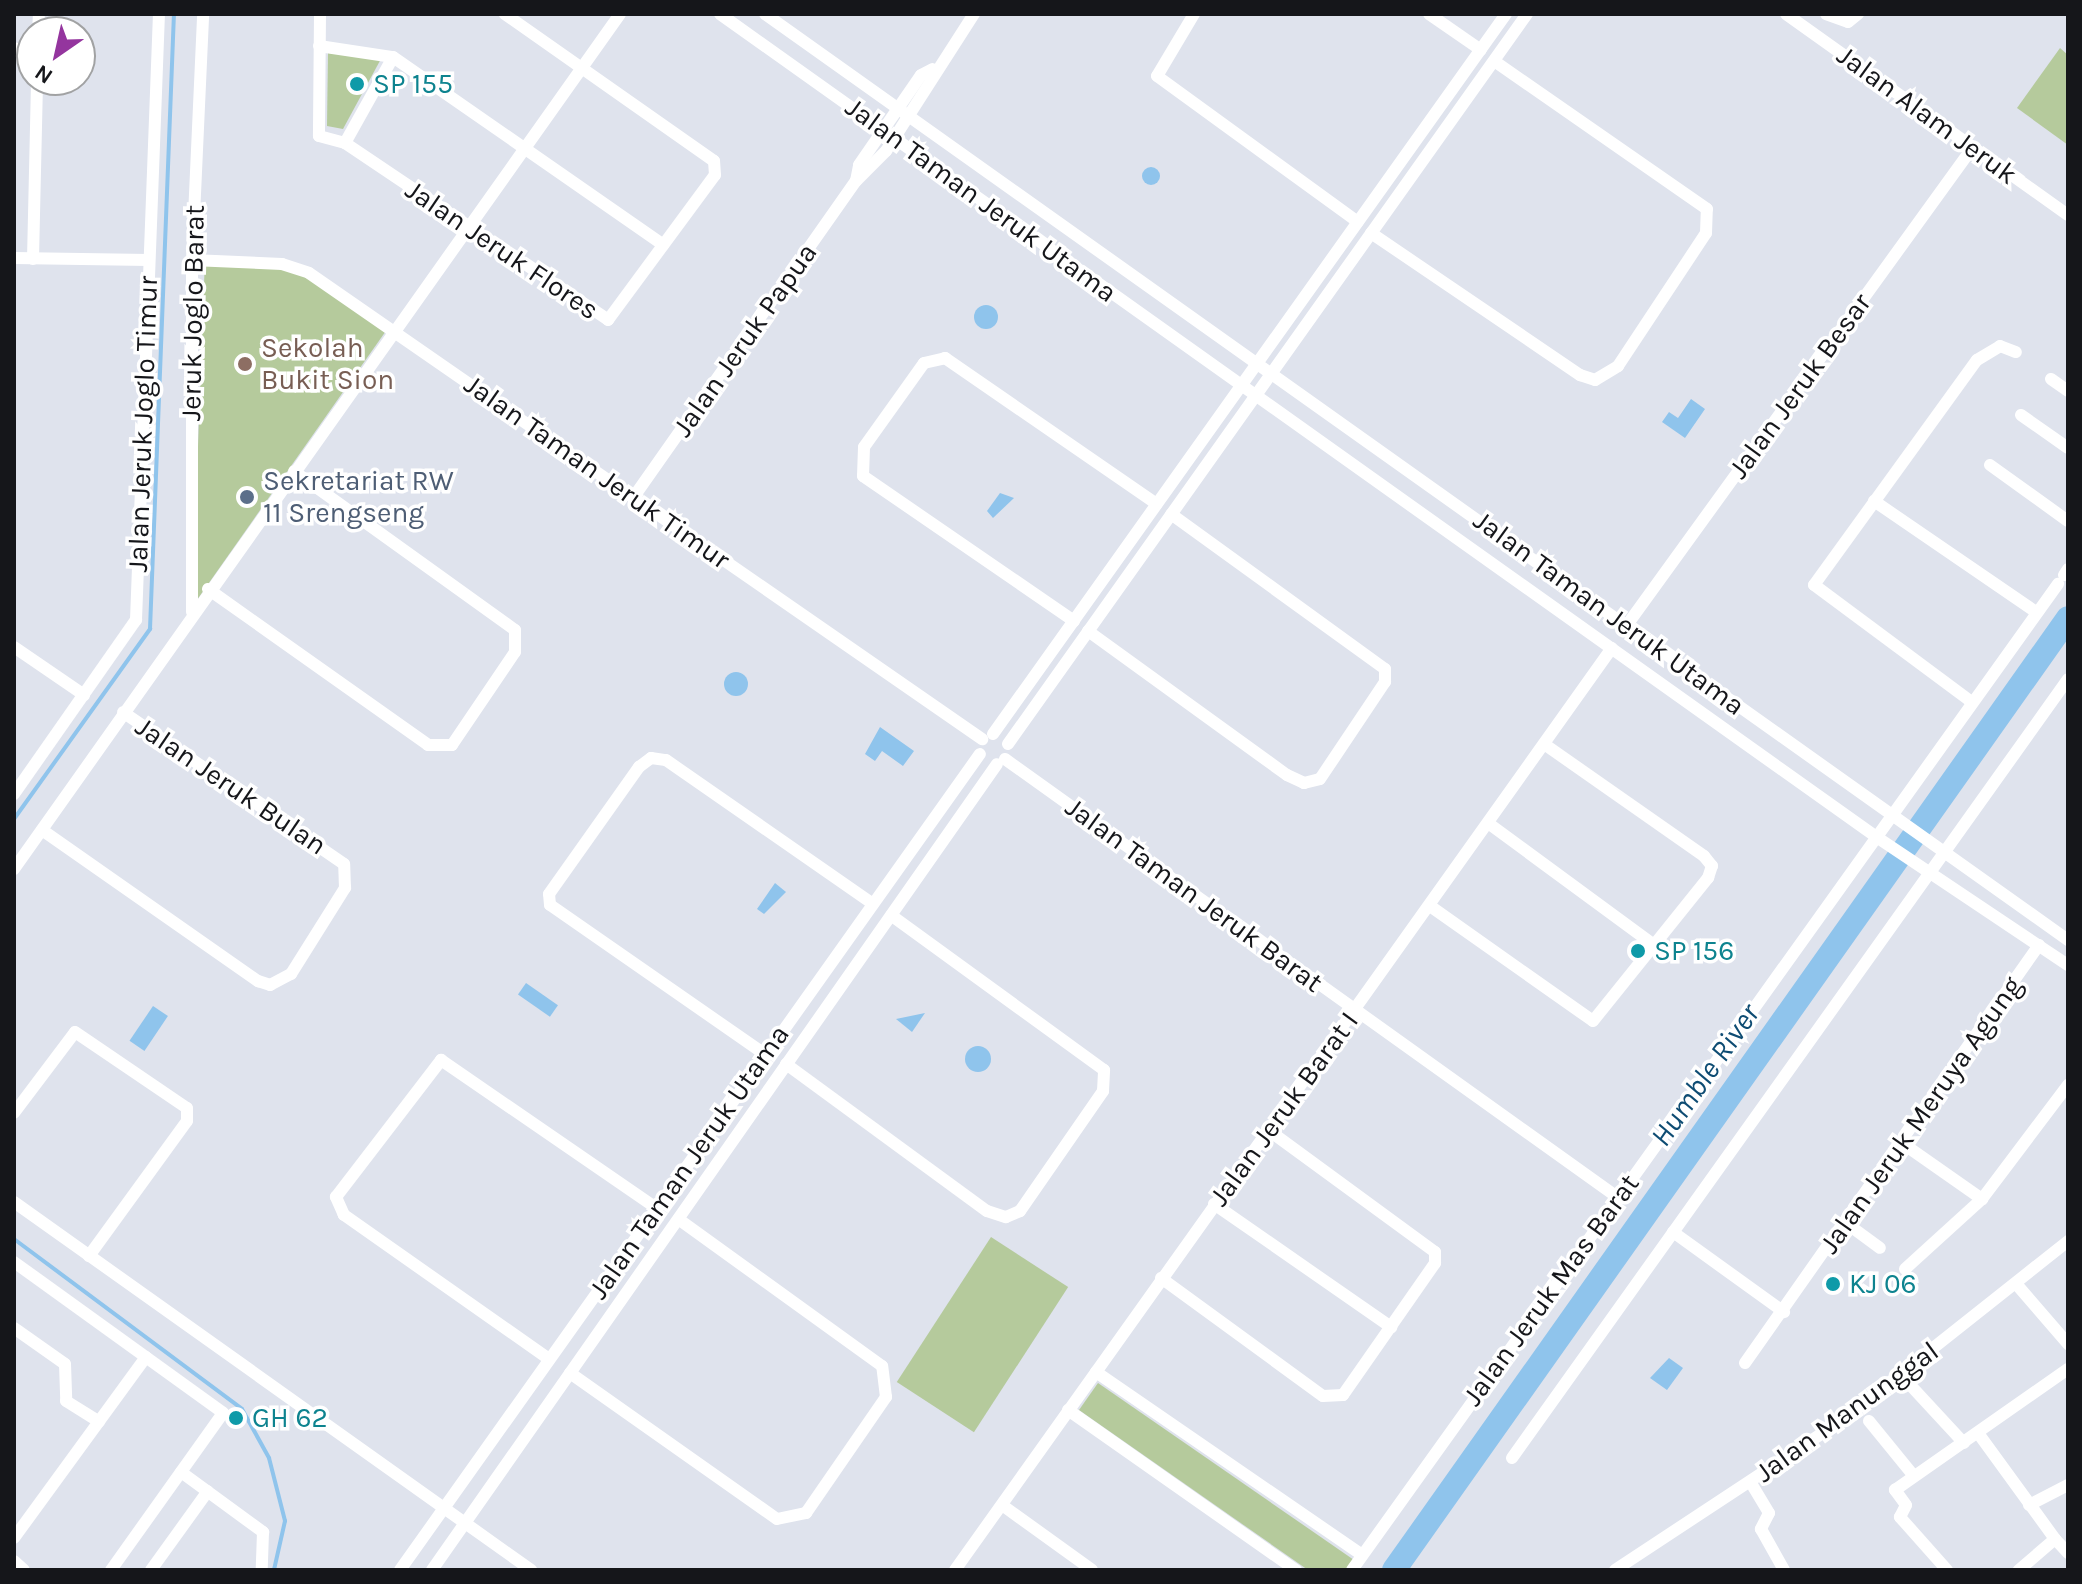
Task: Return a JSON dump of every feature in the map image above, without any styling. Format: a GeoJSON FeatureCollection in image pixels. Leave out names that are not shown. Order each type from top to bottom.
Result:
{"type":"FeatureCollection","features":[{"type":"Feature","properties":{"kind":"street","name":"Jalan Jeruk Joglo Timur"},"geometry":{"type":"LineString","coordinates":[[14,794],[136,620],[159,14]]}},
{"type":"Feature","properties":{"kind":"street","name":"Jeruk Joglo Barat"},"geometry":{"type":"LineString","coordinates":[[192,612],[192,260],[203,14]]}},
{"type":"Feature","properties":{"kind":"street","name":"Jalan Jeruk Flores"},"geometry":{"type":"LineString","coordinates":[[320,14],[318,132],[345,143],[602,321],[612,317],[715,175],[714,161],[505,14]]}},
{"type":"Feature","properties":{"kind":"street"},"geometry":{"type":"LineString","coordinates":[[14,869],[208,589],[396,331],[620,14]]}},
{"type":"Feature","properties":{"kind":"street","name":"Jalan Taman Jeruk Utama"},"geometry":{"type":"LineString","coordinates":[[720,14],[1879,839],[2068,965]]}},
{"type":"Feature","properties":{"kind":"street","name":"Jalan Taman Jeruk Utama"},"geometry":{"type":"LineString","coordinates":[[765,14],[1259,361],[1893,818],[2068,940]]}},
{"type":"Feature","properties":{"kind":"street"},"geometry":{"type":"LineString","coordinates":[[933,69],[974,14]]}},
{"type":"Feature","properties":{"kind":"street"},"geometry":{"type":"LineString","coordinates":[[1194,14],[1157,76],[1358,222]]}},
{"type":"Feature","properties":{"kind":"street"},"geometry":{"type":"LineString","coordinates":[[1429,14],[1481,50]]}},
{"type":"Feature","properties":{"kind":"street"},"geometry":{"type":"LineString","coordinates":[[980,754],[988,737],[1506,14]]}},
{"type":"Feature","properties":{"kind":"street"},"geometry":{"type":"LineString","coordinates":[[1001,761],[1008,744],[1527,14]]}},
{"type":"Feature","properties":{"kind":"street","name":"Jalan Alam Jeruk"},"geometry":{"type":"LineString","coordinates":[[1786,14],[2068,215]]}},
{"type":"Feature","properties":{"kind":"street"},"geometry":{"type":"LineString","coordinates":[[1826,14],[1848,22],[1858,14]]}},
{"type":"Feature","properties":{"kind":"street"},"geometry":{"type":"LineString","coordinates":[[319,46],[393,57],[663,245]]}},
{"type":"Feature","properties":{"kind":"street"},"geometry":{"type":"LineString","coordinates":[[345,143],[393,57]]}},
{"type":"Feature","properties":{"kind":"street"},"geometry":{"type":"LineString","coordinates":[[1371,233],[1580,375],[1595,380],[1618,366],[1706,233],[1707,209],[1494,61]]}},
{"type":"Feature","properties":{"kind":"street","name":"Jalan Jeruk Papua"},"geometry":{"type":"LineString","coordinates":[[856,181],[874,144],[909,117],[933,69]]}},
{"type":"Feature","properties":{"kind":"street","name":"Jalan Jeruk Papua"},"geometry":{"type":"LineString","coordinates":[[633,498],[889,134],[898,109],[933,69]]}},
{"type":"Feature","properties":{"kind":"street"},"geometry":{"type":"LineString","coordinates":[[33,259],[37,96]]}},
{"type":"Feature","properties":{"kind":"street","name":"Jalan Jeruk Besar"},"geometry":{"type":"LineString","coordinates":[[1627,625],[1973,147]]}},
{"type":"Feature","properties":{"kind":"street"},"geometry":{"type":"LineString","coordinates":[[14,258],[149,260]]}},
{"type":"Feature","properties":{"kind":"street","name":"Jalan Taman Jeruk Timur"},"geometry":{"type":"LineString","coordinates":[[192,260],[296,266],[396,331],[633,498],[988,737],[1008,744]]}},
{"type":"Feature","properties":{"kind":"street"},"geometry":{"type":"LineString","coordinates":[[1969,700],[1814,585],[1987,349],[2016,352]]}},
{"type":"Feature","properties":{"kind":"street"},"geometry":{"type":"LineString","coordinates":[[1074,621],[863,476],[864,447],[924,363],[945,358],[1157,504]]}},
{"type":"Feature","properties":{"kind":"street"},"geometry":{"type":"LineString","coordinates":[[2051,379],[2068,391]]}},
{"type":"Feature","properties":{"kind":"street"},"geometry":{"type":"LineString","coordinates":[[2021,415],[2068,448]]}},
{"type":"Feature","properties":{"kind":"street"},"geometry":{"type":"LineString","coordinates":[[1990,465],[2068,521]]}},
{"type":"Feature","properties":{"kind":"street"},"geometry":{"type":"LineString","coordinates":[[208,589],[428,745],[452,745],[515,652],[515,630],[294,471]]}},
{"type":"Feature","properties":{"kind":"street"},"geometry":{"type":"LineString","coordinates":[[1874,501],[2036,612]]}},
{"type":"Feature","properties":{"kind":"street"},"geometry":{"type":"LineString","coordinates":[[1447,530],[1463,508]]}},
{"type":"Feature","properties":{"kind":"street"},"geometry":{"type":"LineString","coordinates":[[1088,631],[1287,775],[1304,783],[1320,779],[1385,682],[1385,669],[1171,514]]}},
{"type":"Feature","properties":{"kind":"street","name":"Jalan Jeruk Mas Barat"},"geometry":{"type":"LineString","coordinates":[[1352,1570],[1617,1197],[1879,839],[1969,700],[2063,576]]}},
{"type":"Feature","properties":{"kind":"street"},"geometry":{"type":"LineString","coordinates":[[14,647],[84,695]]}},
{"type":"Feature","properties":{"kind":"street","name":"Jalan Jeruk Barat I"},"geometry":{"type":"LineString","coordinates":[[955,1570],[1612,648]]}},
{"type":"Feature","properties":{"kind":"street"},"geometry":{"type":"LineString","coordinates":[[1512,1458],[1947,854],[2068,679]]}},
{"type":"Feature","properties":{"kind":"street","name":"Jalan Jeruk Bulan"},"geometry":{"type":"LineString","coordinates":[[42,830],[258,981],[270,985],[291,974],[345,888],[344,864],[123,712]]}},
{"type":"Feature","properties":{"kind":"street"},"geometry":{"type":"LineString","coordinates":[[1430,906],[1593,1021],[1657,947],[1712,866],[1544,744]]}},
{"type":"Feature","properties":{"kind":"street","name":"Jalan Taman Jeruk Utama"},"geometry":{"type":"LineString","coordinates":[[400,1570],[980,754]]}},
{"type":"Feature","properties":{"kind":"street","name":"Jalan Taman Jeruk Barat"},"geometry":{"type":"LineString","coordinates":[[980,754],[1001,761],[1617,1197]]}},
{"type":"Feature","properties":{"kind":"street"},"geometry":{"type":"LineString","coordinates":[[766,1055],[550,905],[549,894],[639,767],[651,758],[666,760],[873,904]]}},
{"type":"Feature","properties":{"kind":"street","name":"Jalan Taman Jeruk Utama"},"geometry":{"type":"LineString","coordinates":[[432,1570],[1001,761]]}},
{"type":"Feature","properties":{"kind":"street"},"geometry":{"type":"LineString","coordinates":[[1488,823],[1657,947]]}},
{"type":"Feature","properties":{"kind":"street"},"geometry":{"type":"LineString","coordinates":[[786,1064],[987,1211],[1006,1217],[1020,1211],[1103,1091],[1104,1070],[891,915]]}},
{"type":"Feature","properties":{"kind":"street","name":"Jalan Jeruk Meruya Agung"},"geometry":{"type":"LineString","coordinates":[[1745,1363],[1784,1312],[2039,945]]}},
{"type":"Feature","properties":{"kind":"street"},"geometry":{"type":"LineString","coordinates":[[14,1113],[75,1032],[187,1108],[187,1121],[89,1256]]}},
{"type":"Feature","properties":{"kind":"street"},"geometry":{"type":"LineString","coordinates":[[549,1359],[344,1215],[336,1197],[441,1060],[656,1208]]}},
{"type":"Feature","properties":{"kind":"street"},"geometry":{"type":"LineString","coordinates":[[1905,1269],[1982,1199],[2068,1085]]}},
{"type":"Feature","properties":{"kind":"street"},"geometry":{"type":"LineString","coordinates":[[1161,1278],[1333,1399],[1343,1395],[1435,1263],[1431,1244],[1267,1129]]}},
{"type":"Feature","properties":{"kind":"street"},"geometry":{"type":"LineString","coordinates":[[1902,1143],[1982,1199]]}},
{"type":"Feature","properties":{"kind":"street"},"geometry":{"type":"LineString","coordinates":[[14,1202],[531,1570]]}},
{"type":"Feature","properties":{"kind":"street"},"geometry":{"type":"LineString","coordinates":[[1214,1204],[1391,1327]]}},
{"type":"Feature","properties":{"kind":"street"},"geometry":{"type":"LineString","coordinates":[[570,1373],[777,1519],[806,1513],[886,1397],[882,1366],[678,1219]]}},
{"type":"Feature","properties":{"kind":"street"},"geometry":{"type":"LineString","coordinates":[[1846,1223],[1880,1248]]}},
{"type":"Feature","properties":{"kind":"street"},"geometry":{"type":"LineString","coordinates":[[1673,1232],[1784,1312]]}},
{"type":"Feature","properties":{"kind":"street","name":"Jalan Manunggal"},"geometry":{"type":"LineString","coordinates":[[1615,1570],[1751,1483],[2018,1286],[2068,1241]]}},
{"type":"Feature","properties":{"kind":"street"},"geometry":{"type":"LineString","coordinates":[[14,1262],[223,1413],[111,1570]]}},
{"type":"Feature","properties":{"kind":"street"},"geometry":{"type":"LineString","coordinates":[[2018,1286],[2068,1344]]}},
{"type":"Feature","properties":{"kind":"street"},"geometry":{"type":"LineString","coordinates":[[14,1328],[65,1364],[66,1401],[99,1422]]}},
{"type":"Feature","properties":{"kind":"street"},"geometry":{"type":"LineString","coordinates":[[17,1529],[146,1357]]}},
{"type":"Feature","properties":{"kind":"street"},"geometry":{"type":"LineString","coordinates":[[1947,1570],[1898,1512],[1906,1505],[1895,1490],[2068,1369]]}},
{"type":"Feature","properties":{"kind":"street"},"geometry":{"type":"LineString","coordinates":[[1096,1372],[1362,1555]]}},
{"type":"Feature","properties":{"kind":"street"},"geometry":{"type":"LineString","coordinates":[[1900,1374],[1964,1443]]}},
{"type":"Feature","properties":{"kind":"street"},"geometry":{"type":"LineString","coordinates":[[1068,1410],[1296,1570]]}},
{"type":"Feature","properties":{"kind":"street"},"geometry":{"type":"LineString","coordinates":[[1869,1421],[1913,1475]]}},
{"type":"Feature","properties":{"kind":"street"},"geometry":{"type":"LineString","coordinates":[[1978,1433],[2068,1553]]}},
{"type":"Feature","properties":{"kind":"street"},"geometry":{"type":"LineString","coordinates":[[181,1472],[263,1532],[262,1570]]}},
{"type":"Feature","properties":{"kind":"street"},"geometry":{"type":"LineString","coordinates":[[1751,1483],[1769,1513],[1761,1529],[1784,1570]]}},
{"type":"Feature","properties":{"kind":"street"},"geometry":{"type":"LineString","coordinates":[[2029,1505],[2068,1485]]}},
{"type":"Feature","properties":{"kind":"street"},"geometry":{"type":"LineString","coordinates":[[151,1570],[208,1491]]}},
{"type":"Feature","properties":{"kind":"street"},"geometry":{"type":"LineString","coordinates":[[1002,1505],[1092,1570]]}},
{"type":"Feature","properties":{"kind":"street"},"geometry":{"type":"LineString","coordinates":[[2019,1570],[2055,1539]]}},
{"type":"Feature","properties":{"kind":"street"},"geometry":{"type":"LineString","coordinates":[[14,1561],[24,1570]]}},
{"type":"Feature","properties":{"kind":"green space"},"geometry":{"type":"Polygon","coordinates":[[[2060,48],[2068,55],[2068,145],[2017,108],[2060,48]]]}},
{"type":"Feature","properties":{"kind":"green space"},"geometry":{"type":"Polygon","coordinates":[[[328,53],[382,57],[343,129],[327,126],[328,53]]]}},
{"type":"Feature","properties":{"kind":"green space"},"geometry":{"type":"Polygon","coordinates":[[[205,258],[293,264],[388,328],[192,607],[205,258]]]}},
{"type":"Feature","properties":{"kind":"green space"},"geometry":{"type":"Polygon","coordinates":[[[991,1237],[1068,1287],[974,1432],[897,1382],[991,1237]]]}},
{"type":"Feature","properties":{"kind":"green space"},"geometry":{"type":"Polygon","coordinates":[[[1098,1383],[1354,1560],[1348,1570],[1308,1570],[1079,1410],[1098,1383]]]}},
{"type":"Feature","properties":{"kind":"water"},"geometry":{"type":"Polygon","coordinates":[[[1151,167],[1160,176],[1151,185],[1142,176],[1151,167]]]}},
{"type":"Feature","properties":{"kind":"water"},"geometry":{"type":"Polygon","coordinates":[[[986,305],[995,308],[998,317],[995,326],[986,329],[977,326],[974,317],[977,308],[986,305]]]}},
{"type":"Feature","properties":{"kind":"water"},"geometry":{"type":"Polygon","coordinates":[[[1691,399],[1705,409],[1685,438],[1662,422],[1669,412],[1678,418],[1691,399]]]}},
{"type":"Feature","properties":{"kind":"water"},"geometry":{"type":"Polygon","coordinates":[[[1000,493],[1014,498],[993,518],[987,511],[1000,493]]]}},
{"type":"Feature","properties":{"kind":"water"},"geometry":{"type":"Polygon","coordinates":[[[736,672],[745,675],[748,684],[745,693],[736,696],[727,693],[724,684],[727,675],[736,672]]]}},
{"type":"Feature","properties":{"kind":"water"},"geometry":{"type":"Polygon","coordinates":[[[880,727],[914,751],[903,766],[882,751],[875,761],[865,754],[880,727]]]}},
{"type":"Feature","properties":{"kind":"water"},"geometry":{"type":"Polygon","coordinates":[[[775,883],[786,892],[764,914],[757,909],[775,883]]]}},
{"type":"Feature","properties":{"kind":"water"},"geometry":{"type":"Polygon","coordinates":[[[526,983],[558,1005],[550,1017],[518,994],[526,983]]]}},
{"type":"Feature","properties":{"kind":"water"},"geometry":{"type":"Polygon","coordinates":[[[153,1006],[168,1016],[144,1051],[130,1041],[153,1006]]]}},
{"type":"Feature","properties":{"kind":"water"},"geometry":{"type":"Polygon","coordinates":[[[925,1013],[912,1032],[896,1019],[925,1013]]]}},
{"type":"Feature","properties":{"kind":"water"},"geometry":{"type":"Polygon","coordinates":[[[978,1046],[987,1050],[991,1059],[987,1068],[978,1072],[969,1068],[965,1059],[969,1050],[978,1046]]]}},
{"type":"Feature","properties":{"kind":"water"},"geometry":{"type":"Polygon","coordinates":[[[1669,1358],[1683,1368],[1667,1390],[1650,1378],[1669,1358]]]}},
{"type":"Feature","properties":{"kind":"waterway"},"geometry":{"type":"LineString","coordinates":[[14,819],[150,629],[174,14]]}},
{"type":"Feature","properties":{"kind":"waterway","name":"Humble River"},"geometry":{"type":"LineString","coordinates":[[1394,1570],[2068,618]]}},
{"type":"Feature","properties":{"kind":"waterway"},"geometry":{"type":"LineString","coordinates":[[14,1239],[242,1409],[269,1458],[285,1521],[274,1570]]}},
{"type":"Feature","properties":{"kind":"place","name":"SP 155"},"geometry":{"type":"Point","coordinates":[357,84]}},
{"type":"Feature","properties":{"kind":"place","name":"Sekolah Bukit Sion"},"geometry":{"type":"Point","coordinates":[245,364]}},
{"type":"Feature","properties":{"kind":"place","name":"Sekretariat RW 11 Srengseng"},"geometry":{"type":"Point","coordinates":[247,497]}},
{"type":"Feature","properties":{"kind":"place","name":"SP 156"},"geometry":{"type":"Point","coordinates":[1638,951]}},
{"type":"Feature","properties":{"kind":"place","name":"KJ 06"},"geometry":{"type":"Point","coordinates":[1833,1284]}},
{"type":"Feature","properties":{"kind":"place","name":"GH 62"},"geometry":{"type":"Point","coordinates":[236,1418]}}]}
